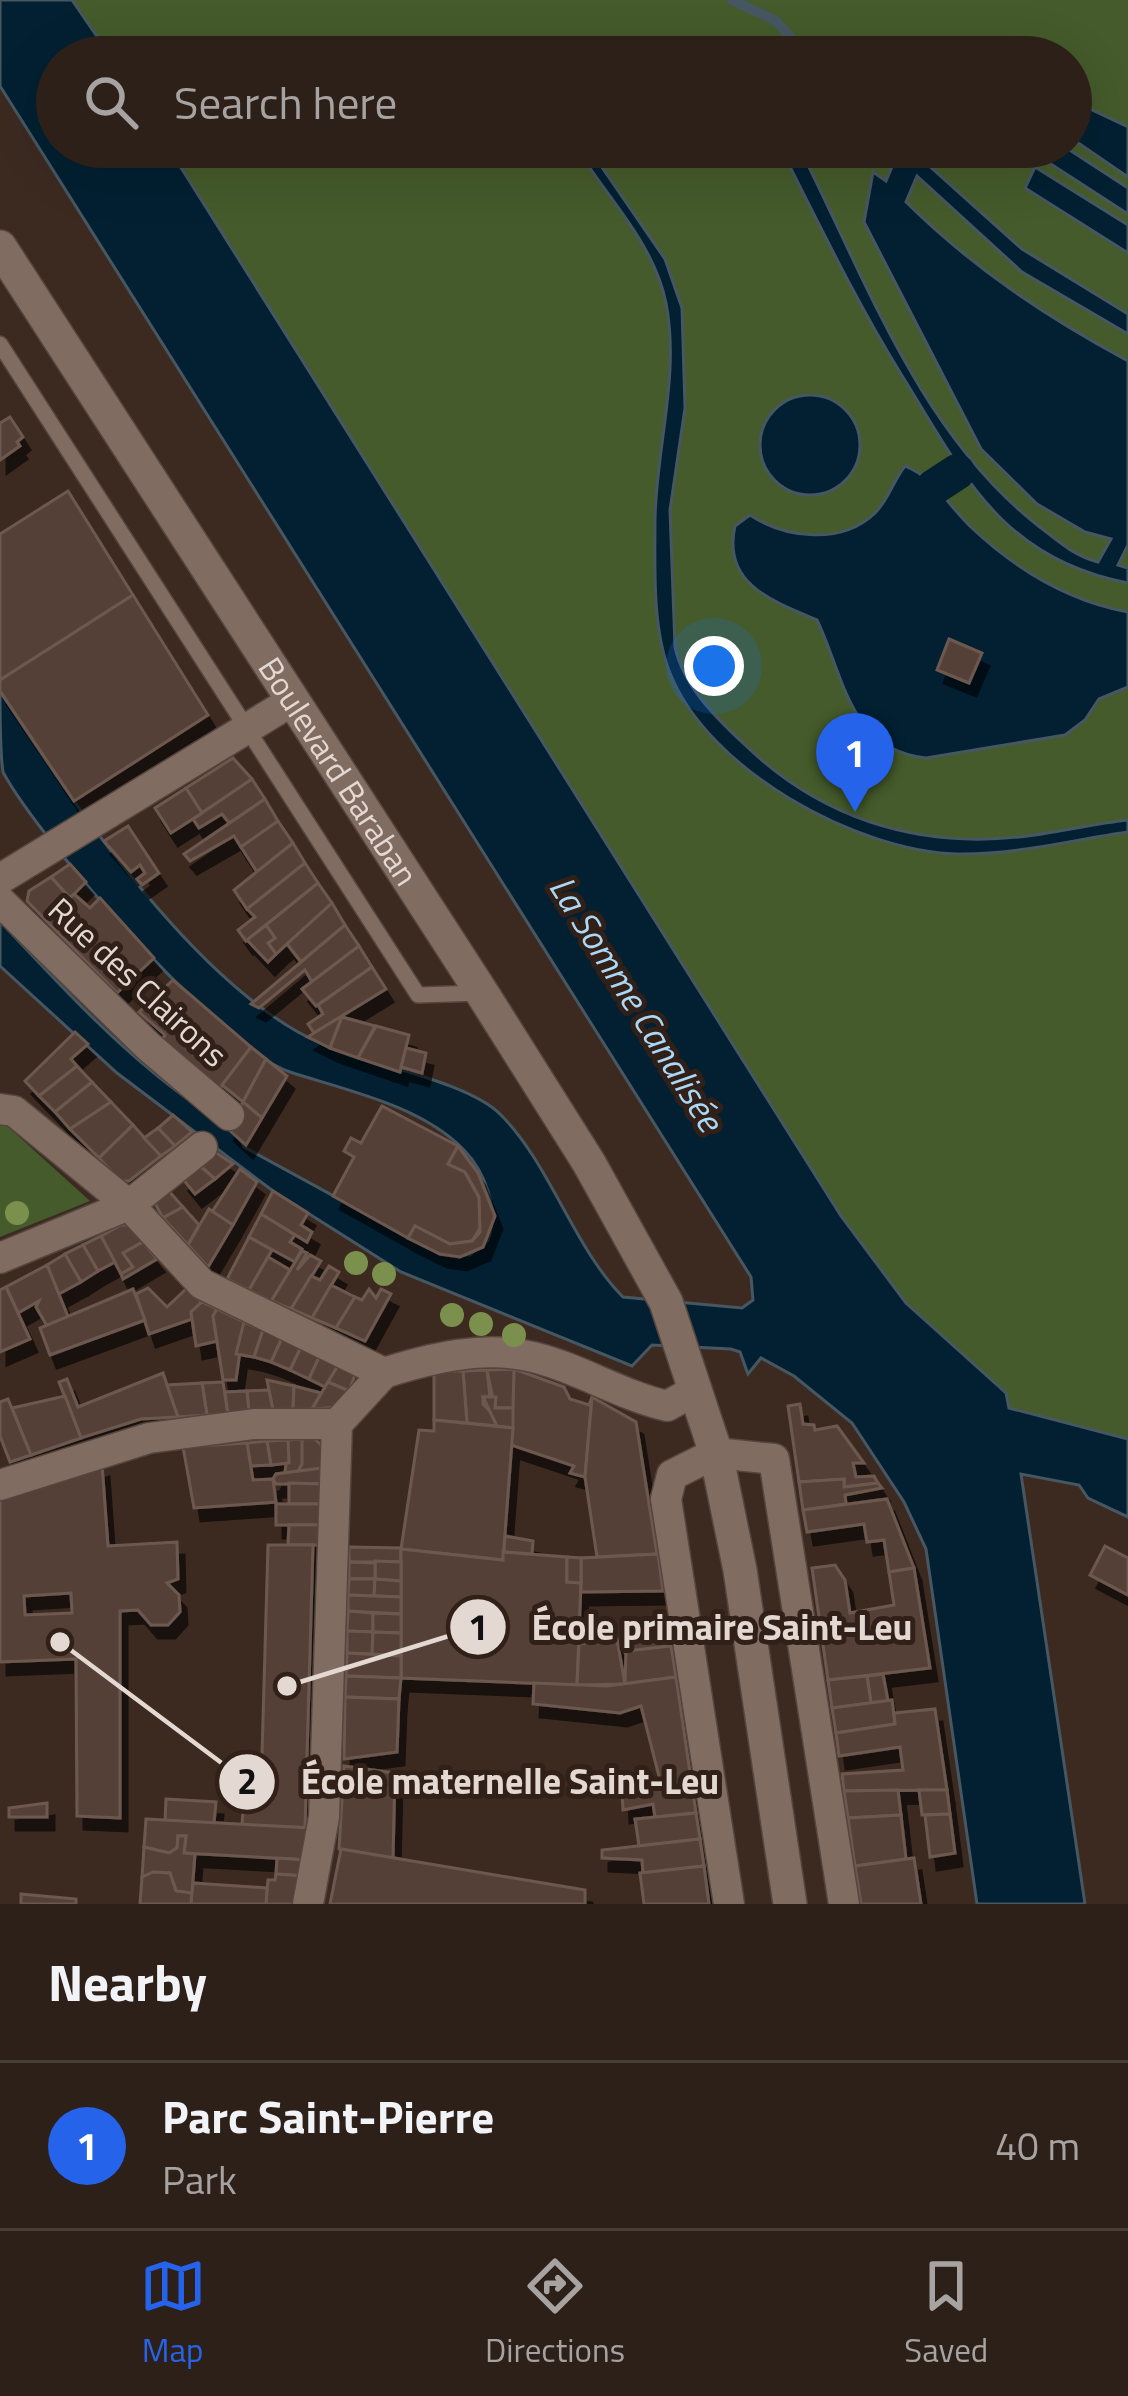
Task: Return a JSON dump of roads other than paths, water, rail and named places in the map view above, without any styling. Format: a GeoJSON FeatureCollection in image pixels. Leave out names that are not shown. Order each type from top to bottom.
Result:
{"type":"FeatureCollection","features":[{"type":"Feature","properties":{"kind":"street","name":"Boulevard Baraban"},"geometry":{"type":"LineString","coordinates":[[0,247],[590,1163],[666,1302],[716,1453],[742,1586],[790,1904]]}},
{"type":"Feature","properties":{"kind":"street"},"geometry":{"type":"LineString","coordinates":[[1,886],[94,821],[292,701]]}},
{"type":"Feature","properties":{"kind":"street","name":"Rue des Clairons"},"geometry":{"type":"LineString","coordinates":[[1,886],[148,1046],[229,1114]]}},
{"type":"Feature","properties":{"kind":"street"},"geometry":{"type":"LineString","coordinates":[[0,1109],[14,1111],[129,1205],[202,1284],[384,1373]]}},
{"type":"Feature","properties":{"kind":"street"},"geometry":{"type":"LineString","coordinates":[[0,1258],[129,1205],[202,1147]]}},
{"type":"Feature","properties":{"kind":"street"},"geometry":{"type":"LineString","coordinates":[[308,1904],[324,1816],[338,1424],[384,1373],[436,1357],[509,1353],[536,1357],[624,1395],[667,1406],[696,1390]]}},
{"type":"Feature","properties":{"kind":"street"},"geometry":{"type":"LineString","coordinates":[[0,1485],[149,1438],[254,1424],[338,1424]]}},
{"type":"Feature","properties":{"kind":"street"},"geometry":{"type":"LineString","coordinates":[[729,1904],[666,1498],[673,1475],[716,1453],[774,1459],[844,1904]]}},
{"type":"Feature","properties":{"kind":"lane"},"geometry":{"type":"LineString","coordinates":[[0,344],[418,994],[482,993]]}},
{"type":"Feature","properties":{"kind":"water"},"geometry":{"type":"Polygon","coordinates":[[[0,0],[72,0],[97,36],[36,36],[36,143],[0,86],[0,0]]]}},
{"type":"Feature","properties":{"kind":"water"},"geometry":{"type":"Polygon","coordinates":[[[1092,110],[1128,127],[1128,177],[1092,152],[1092,110]]]}},
{"type":"Feature","properties":{"kind":"water"},"geometry":{"type":"Polygon","coordinates":[[[1092,165],[1128,188],[1128,214],[1057,168],[1092,165]]]}},
{"type":"Feature","properties":{"kind":"water","name":"La Somme Canalisée"},"geometry":{"type":"Polygon","coordinates":[[[52,168],[181,168],[841,1216],[906,1303],[1006,1393],[1009,1408],[1128,1439],[1128,1517],[1088,1498],[1079,1485],[1021,1474],[1085,1904],[977,1904],[926,1549],[904,1502],[852,1423],[794,1376],[761,1358],[748,1374],[740,1352],[731,1349],[652,1345],[632,1366],[401,1272],[273,1191],[117,1073],[0,966],[0,921],[114,1038],[228,1128],[244,1147],[440,1254],[470,1255],[488,1240],[491,1205],[484,1180],[463,1149],[404,1110],[290,1072],[259,1055],[178,984],[91,890],[3,772],[0,691],[95,830],[214,967],[298,1032],[435,1080],[501,1115],[534,1157],[590,1255],[623,1297],[742,1308],[753,1300],[751,1277],[52,168]]]}},
{"type":"Feature","properties":{"kind":"water"},"geometry":{"type":"Polygon","coordinates":[[[590,168],[602,168],[665,259],[682,308],[685,408],[670,510],[675,647],[702,700],[772,769],[836,808],[870,822],[905,832],[980,839],[1128,820],[1128,832],[979,854],[917,849],[875,838],[790,799],[751,772],[689,709],[670,673],[660,637],[655,520],[670,330],[660,281],[640,241],[590,168]]]}},
{"type":"Feature","properties":{"kind":"water"},"geometry":{"type":"Polygon","coordinates":[[[791,168],[809,168],[898,350],[959,444],[1036,524],[1072,551],[1098,562],[1111,539],[1085,532],[1037,504],[981,449],[864,222],[873,172],[886,181],[892,168],[931,168],[1022,249],[1128,314],[1128,334],[1022,272],[917,176],[906,202],[931,226],[1011,289],[1128,361],[1128,545],[1118,565],[1128,568],[1128,583],[1047,554],[989,506],[944,445],[838,262],[791,168]]]}},
{"type":"Feature","properties":{"kind":"water"},"geometry":{"type":"Polygon","coordinates":[[[1037,168],[1128,225],[1128,253],[1025,188],[1037,168]]]}},
{"type":"Feature","properties":{"kind":"water"},"geometry":{"type":"Polygon","coordinates":[[[810,395],[829,399],[845,410],[856,426],[860,445],[856,464],[845,480],[829,491],[810,495],[791,491],[775,480],[764,464],[760,445],[764,426],[775,410],[791,399],[810,395]]]}},
{"type":"Feature","properties":{"kind":"water"},"geometry":{"type":"Polygon","coordinates":[[[905,466],[924,477],[973,529],[1025,570],[1085,600],[1128,612],[1128,687],[1099,699],[1085,720],[1065,735],[926,758],[880,741],[853,707],[817,620],[754,587],[743,576],[733,546],[735,526],[750,515],[780,529],[813,535],[861,524],[879,509],[905,466]]]}},
{"type":"Feature","properties":{"kind":"waterway"},"geometry":{"type":"LineString","coordinates":[[732,0],[776,21],[789,36]]}},
{"type":"Feature","properties":{"kind":"waterway"},"geometry":{"type":"LineString","coordinates":[[934,487],[957,472]]}},
{"type":"Feature","properties":{"kind":"place","name":"Parc Saint-Pierre"},"geometry":{"type":"Point","coordinates":[855,812]}},
{"type":"Feature","properties":{"kind":"place","name":"École maternelle Saint-Leu"},"geometry":{"type":"Point","coordinates":[60,1642]}},
{"type":"Feature","properties":{"kind":"place","name":"École primaire Saint-Leu"},"geometry":{"type":"Point","coordinates":[287,1686]}}]}
